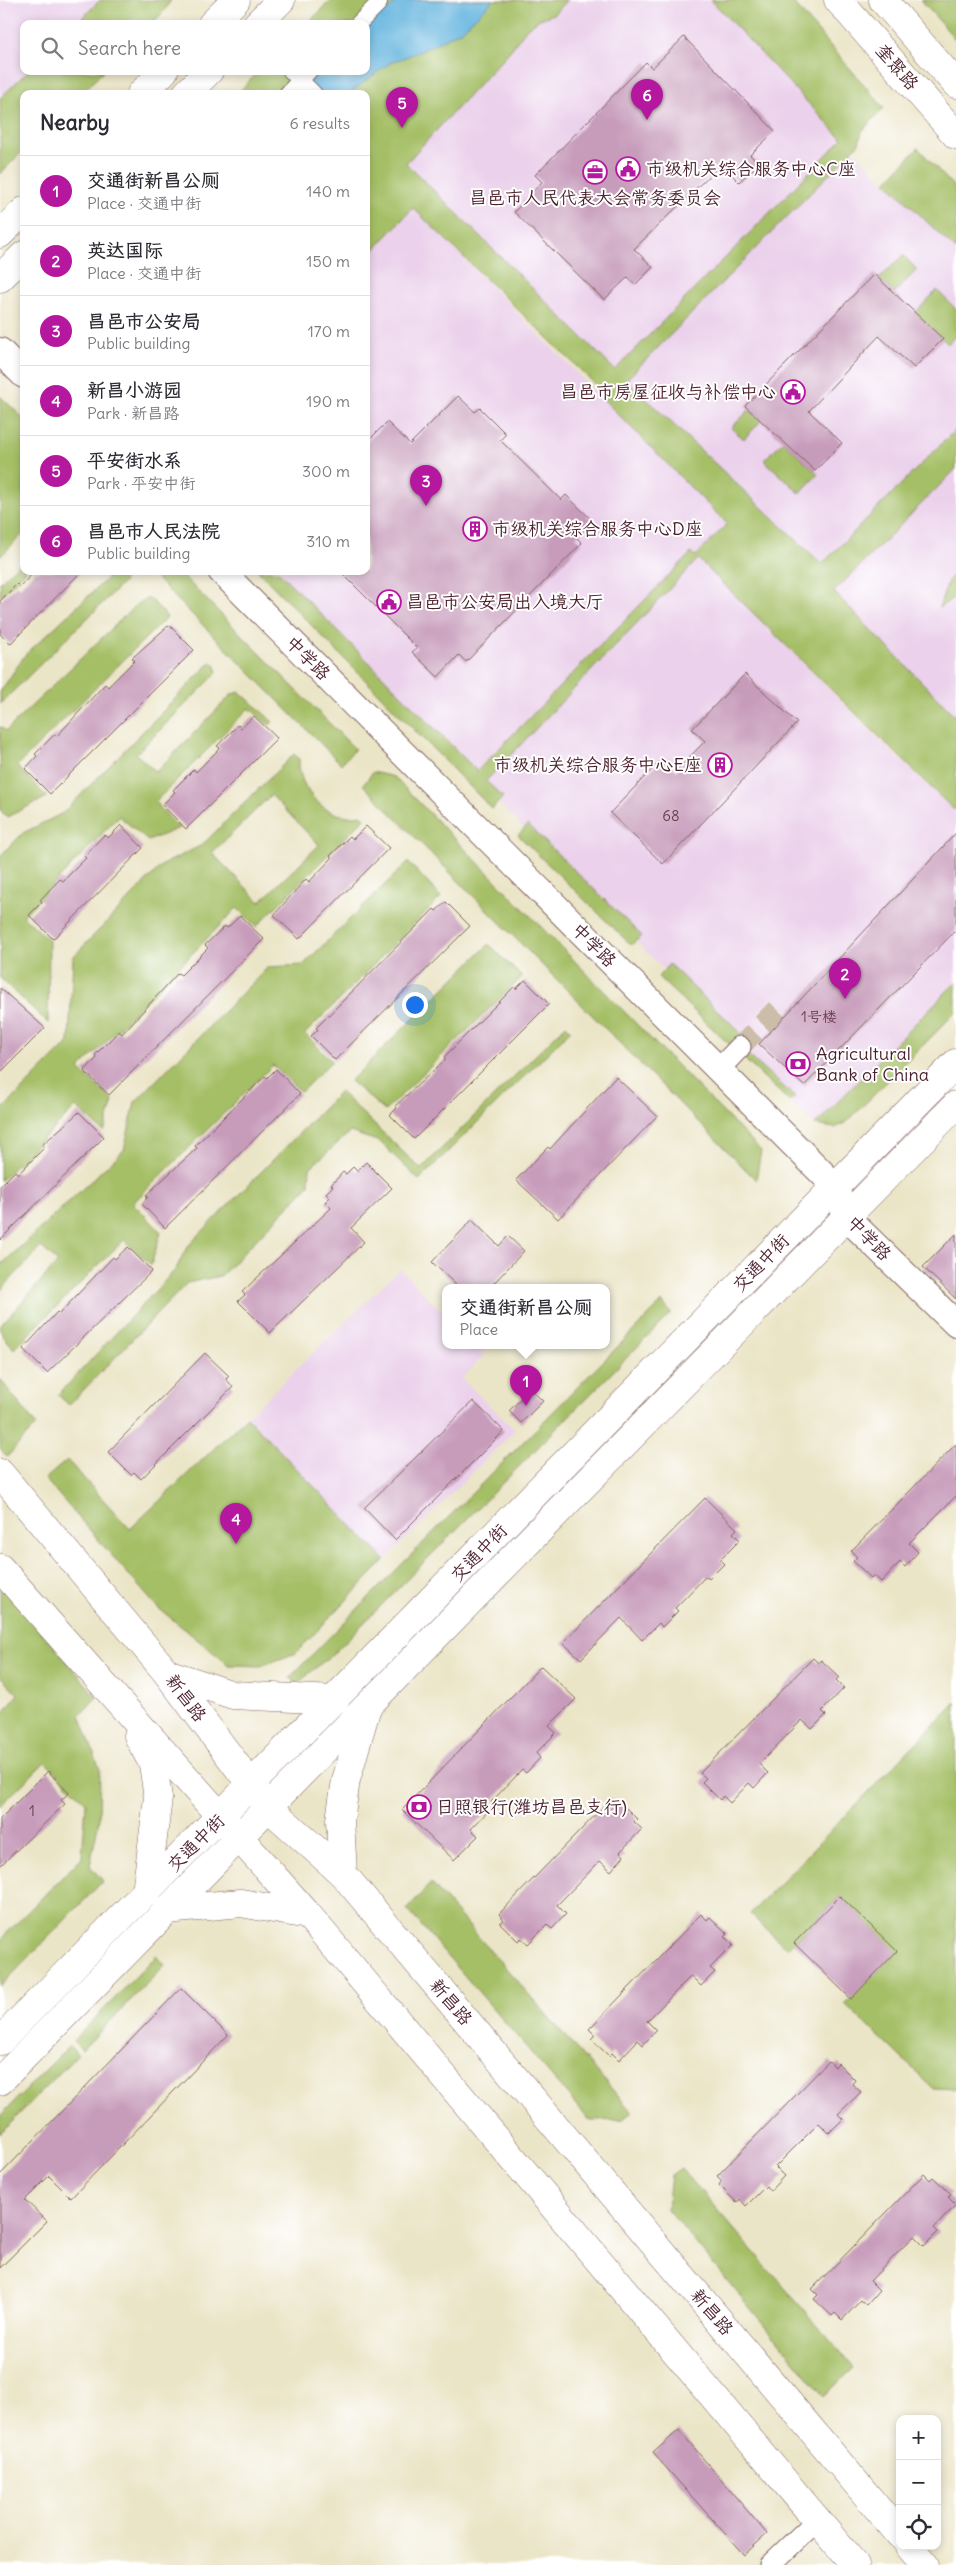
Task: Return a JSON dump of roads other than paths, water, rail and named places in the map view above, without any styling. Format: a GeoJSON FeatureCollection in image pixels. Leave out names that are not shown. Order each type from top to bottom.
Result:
{"type":"FeatureCollection","features":[{"type":"Feature","properties":{"kind":"main road"},"geometry":{"type":"LineString","coordinates":[[216,20],[236,0]]}},
{"type":"Feature","properties":{"kind":"main road"},"geometry":{"type":"LineString","coordinates":[[261,20],[281,0]]}},
{"type":"Feature","properties":{"kind":"main road","name":"奎聚路"},"geometry":{"type":"LineString","coordinates":[[838,0],[956,135]]}},
{"type":"Feature","properties":{"kind":"main road","name":"奎聚路"},"geometry":{"type":"LineString","coordinates":[[883,0],[956,84]]}},
{"type":"Feature","properties":{"kind":"main road"},"geometry":{"type":"LineString","coordinates":[[146,90],[160,75]]}},
{"type":"Feature","properties":{"kind":"main road"},"geometry":{"type":"LineString","coordinates":[[190,90],[205,75]]}},
{"type":"Feature","properties":{"kind":"main road"},"geometry":{"type":"LineString","coordinates":[[0,234],[20,215]]}},
{"type":"Feature","properties":{"kind":"main road"},"geometry":{"type":"LineString","coordinates":[[0,278],[20,259]]}},
{"type":"Feature","properties":{"kind":"main road","name":"交通中街"},"geometry":{"type":"LineString","coordinates":[[260,1796],[336,1700],[956,1063]]}},
{"type":"Feature","properties":{"kind":"main road","name":"交通中街"},"geometry":{"type":"LineString","coordinates":[[0,2081],[156,1902],[229,1827],[260,1796],[368,1704],[956,1105]]}},
{"type":"Feature","properties":{"kind":"main road","name":"新昌路"},"geometry":{"type":"LineString","coordinates":[[0,1473],[167,1673],[260,1796],[343,1874],[896,2530]]}},
{"type":"Feature","properties":{"kind":"main road"},"geometry":{"type":"LineString","coordinates":[[0,1568],[308,1915],[855,2565]]}},
{"type":"Feature","properties":{"kind":"main road"},"geometry":{"type":"LineString","coordinates":[[167,1673],[233,1695],[336,1700]]}},
{"type":"Feature","properties":{"kind":"main road"},"geometry":{"type":"LineString","coordinates":[[343,1874],[340,1820],[346,1780],[368,1704]]}},
{"type":"Feature","properties":{"kind":"main road"},"geometry":{"type":"LineString","coordinates":[[122,1706],[153,1764],[158,1798],[156,1902],[241,1903],[308,1915]]}},
{"type":"Feature","properties":{"kind":"main road","name":"交通中街"},"geometry":{"type":"LineString","coordinates":[[0,2041],[156,1902]]}},
{"type":"Feature","properties":{"kind":"main road"},"geometry":{"type":"LineString","coordinates":[[912,2550],[925,2565]]}},
{"type":"Feature","properties":{"kind":"street"},"geometry":{"type":"LineString","coordinates":[[362,20],[379,3]]}},
{"type":"Feature","properties":{"kind":"street"},"geometry":{"type":"LineString","coordinates":[[290,90],[299,75]]}},
{"type":"Feature","properties":{"kind":"street"},"geometry":{"type":"LineString","coordinates":[[301,75],[311,90]]}},
{"type":"Feature","properties":{"kind":"street"},"geometry":{"type":"LineString","coordinates":[[0,351],[20,371]]}},
{"type":"Feature","properties":{"kind":"street","name":"中学路"},"geometry":{"type":"LineString","coordinates":[[225,575],[835,1186],[846,1217],[956,1324]]}},
{"type":"Feature","properties":{"kind":"street"},"geometry":{"type":"LineString","coordinates":[[719,1069],[740,1047]]}},
{"type":"Feature","properties":{"kind":"street"},"geometry":{"type":"LineString","coordinates":[[770,2565],[817,2520]]}},
{"type":"Feature","properties":{"kind":"water"},"geometry":{"type":"Polygon","coordinates":[[[398,0],[494,0],[462,30],[421,51],[390,63],[353,90],[299,90],[314,75],[370,75],[370,20],[382,7],[388,10],[398,0]]]}},
{"type":"Feature","properties":{"kind":"tunnel"},"geometry":{"type":"LineString","coordinates":[[740,1047],[777,1009]]}},
{"type":"Feature","properties":{"kind":"place","name":"昌邑市人民法院"},"geometry":{"type":"Point","coordinates":[647,120]}},
{"type":"Feature","properties":{"kind":"place","name":"平安街水系"},"geometry":{"type":"Point","coordinates":[402,128]}},
{"type":"Feature","properties":{"kind":"place","name":"市级机关综合服务中心C座"},"geometry":{"type":"Point","coordinates":[628,169]}},
{"type":"Feature","properties":{"kind":"place","name":"昌邑市人民代表大会常务委员会"},"geometry":{"type":"Point","coordinates":[595,172]}},
{"type":"Feature","properties":{"kind":"place","name":"昌邑市房屋征收与补偿中心"},"geometry":{"type":"Point","coordinates":[793,392]}},
{"type":"Feature","properties":{"kind":"place","name":"昌邑市公安局"},"geometry":{"type":"Point","coordinates":[426,506]}},
{"type":"Feature","properties":{"kind":"place","name":"市级机关综合服务中心D座"},"geometry":{"type":"Point","coordinates":[475,529]}},
{"type":"Feature","properties":{"kind":"place","name":"昌邑市公安局出入境大厅"},"geometry":{"type":"Point","coordinates":[389,602]}},
{"type":"Feature","properties":{"kind":"place","name":"市级机关综合服务中心E座"},"geometry":{"type":"Point","coordinates":[720,765]}},
{"type":"Feature","properties":{"kind":"place","name":"英达国际"},"geometry":{"type":"Point","coordinates":[845,999]}},
{"type":"Feature","properties":{"kind":"place","name":"Agricultural Bank of China"},"geometry":{"type":"Point","coordinates":[798,1064]}},
{"type":"Feature","properties":{"kind":"place","name":"交通街新昌公厕"},"geometry":{"type":"Point","coordinates":[526,1406]}},
{"type":"Feature","properties":{"kind":"place","name":"新昌小游园"},"geometry":{"type":"Point","coordinates":[236,1544]}},
{"type":"Feature","properties":{"kind":"place","name":"日照银行(潍坊昌邑支行)"},"geometry":{"type":"Point","coordinates":[419,1807]}}]}
